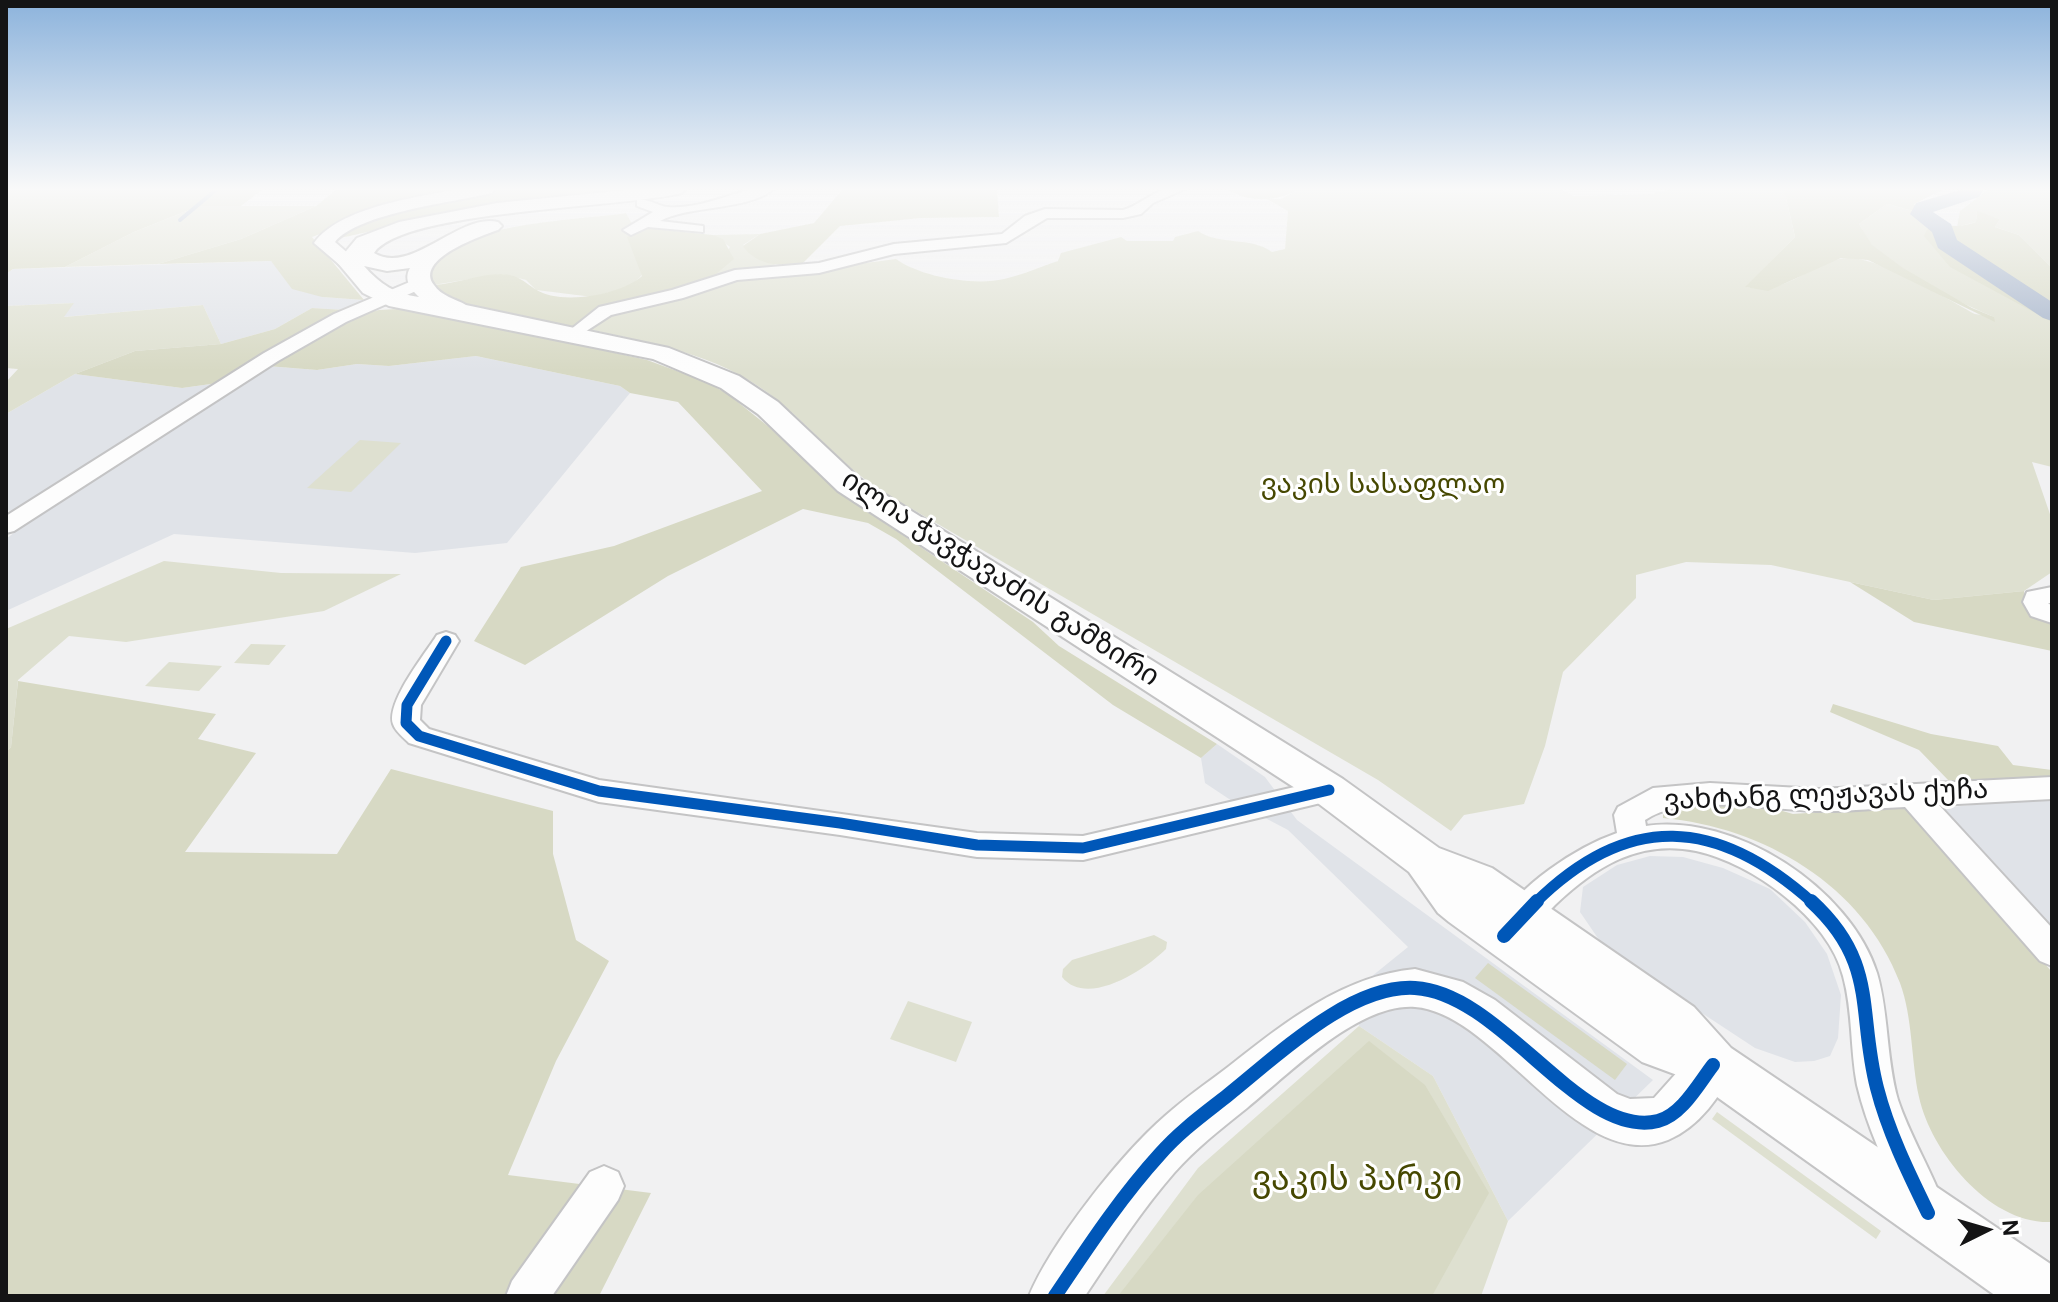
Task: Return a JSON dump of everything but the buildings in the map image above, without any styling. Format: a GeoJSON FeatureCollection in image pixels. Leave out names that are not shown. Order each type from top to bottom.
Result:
{"type":"FeatureCollection","features":[{"type":"Feature","properties":{"kind":"main road"},"geometry":{"type":"LineString","coordinates":[[356,250],[348,262],[363,281],[404,295],[418,268],[431,253]]}},
{"type":"Feature","properties":{"kind":"main road"},"geometry":{"type":"LineString","coordinates":[[364,250],[364,256],[373,263],[402,262],[436,250]]}},
{"type":"Feature","properties":{"kind":"main road","name":"ილია ჭავჭავაძის გამზირი"},"geometry":{"type":"LineString","coordinates":[[404,295],[470,313],[670,356],[740,389],[768,408],[849,485],[1329,790],[1424,860],[1454,900],[1514,925],[1660,1046],[1713,1065],[2045,1296]]}},
{"type":"Feature","properties":{"kind":"street"},"geometry":{"type":"LineString","coordinates":[[333,250],[348,262]]}},
{"type":"Feature","properties":{"kind":"street"},"geometry":{"type":"LineString","coordinates":[[574,334],[605,311],[677,294],[735,275],[819,268],[891,250]]}},
{"type":"Feature","properties":{"kind":"street"},"geometry":{"type":"LineString","coordinates":[[6,526],[271,357],[362,308],[404,295]]}},
{"type":"Feature","properties":{"kind":"street"},"geometry":{"type":"LineString","coordinates":[[2052,595],[2036,598],[2035,602],[2040,610],[2052,615]]}},
{"type":"Feature","properties":{"kind":"street"},"geometry":{"type":"LineString","coordinates":[[446,641],[407,705],[406,723],[419,736],[599,791],[840,823],[977,845],[1083,848],[1329,790]]}},
{"type":"Feature","properties":{"kind":"street","name":"ვახტანგ ლეჟავას ქუჩა"},"geometry":{"type":"LineString","coordinates":[[1633,839],[1629,815],[1653,799],[1710,794],[1819,800],[2052,788]]}},
{"type":"Feature","properties":{"kind":"street"},"geometry":{"type":"LineString","coordinates":[[1913,796],[2052,951]]}},
{"type":"Feature","properties":{"kind":"street"},"geometry":{"type":"LineString","coordinates":[[1514,925],[1568,874],[1598,854],[1633,839],[1675,836],[1715,844],[1761,863],[1800,889],[1834,925],[1856,962],[1869,1014],[1872,1064],[1886,1124],[1928,1213]]}},
{"type":"Feature","properties":{"kind":"street"},"geometry":{"type":"LineString","coordinates":[[1055,1296],[1112,1211],[1177,1136],[1329,1019],[1390,990],[1415,988],[1441,992],[1470,1005],[1597,1109],[1628,1121],[1659,1121],[1680,1104],[1713,1065]]}},
{"type":"Feature","properties":{"kind":"street"},"geometry":{"type":"LineString","coordinates":[[527,1296],[604,1186]]}},
{"type":"Feature","properties":{"kind":"street"},"geometry":{"type":"LineString","coordinates":[[2045,1296],[2052,1278]]}},
{"type":"Feature","properties":{"kind":"shaded area"},"geometry":{"type":"Polygon","coordinates":[[[271,261],[322,297],[364,300],[345,310],[312,308],[275,329],[221,344],[203,305],[63,317],[73,303],[6,306],[6,274],[13,269],[271,261]]]}},
{"type":"Feature","properties":{"kind":"shaded area"},"geometry":{"type":"Polygon","coordinates":[[[476,356],[620,386],[630,393],[507,543],[415,553],[174,534],[6,611],[6,539],[37,515],[267,366],[317,370],[357,364],[389,366],[476,356]]]}},
{"type":"Feature","properties":{"kind":"shaded area"},"geometry":{"type":"Polygon","coordinates":[[[75,374],[182,388],[218,383],[18,512],[6,510],[6,414],[75,374]]]}},
{"type":"Feature","properties":{"kind":"shaded area"},"geometry":{"type":"Polygon","coordinates":[[[1217,744],[1265,777],[1297,820],[1653,1080],[1508,1221],[1433,1076],[1359,1026],[1361,985],[1408,947],[1288,830],[1205,783],[1201,758],[1217,744]]]}},
{"type":"Feature","properties":{"kind":"shaded area"},"geometry":{"type":"Polygon","coordinates":[[[2052,798],[2052,933],[1939,808],[2052,798]]]}},
{"type":"Feature","properties":{"kind":"shaded area"},"geometry":{"type":"Polygon","coordinates":[[[1650,856],[1683,857],[1723,868],[1770,889],[1805,922],[1827,954],[1841,995],[1838,1038],[1830,1056],[1795,1062],[1755,1048],[1606,950],[1580,912],[1583,887],[1617,865],[1650,856]]]}},
{"type":"Feature","properties":{"kind":"green space"},"geometry":{"type":"Polygon","coordinates":[[[6,250],[99,250],[65,267],[13,269],[6,274],[6,250]]]}},
{"type":"Feature","properties":{"kind":"green space"},"geometry":{"type":"Polygon","coordinates":[[[99,250],[205,250],[158,264],[65,267],[99,250]]]}},
{"type":"Feature","properties":{"kind":"green space"},"geometry":{"type":"Polygon","coordinates":[[[205,250],[323,250],[364,300],[322,297],[292,289],[271,261],[158,264],[205,250]]]}},
{"type":"Feature","properties":{"kind":"green space"},"geometry":{"type":"Polygon","coordinates":[[[448,250],[634,250],[642,275],[631,286],[593,297],[536,290],[526,280],[502,274],[433,285],[435,264],[448,250]]]}},
{"type":"Feature","properties":{"kind":"green space"},"geometry":{"type":"Polygon","coordinates":[[[632,250],[729,250],[734,259],[704,284],[634,301],[576,328],[458,303],[433,285],[501,274],[517,277],[546,294],[574,297],[606,293],[642,276],[632,250]]]}},
{"type":"Feature","properties":{"kind":"green space"},"geometry":{"type":"Polygon","coordinates":[[[728,250],[751,250],[777,266],[806,266],[704,284],[728,250]]]}},
{"type":"Feature","properties":{"kind":"green space"},"geometry":{"type":"Polygon","coordinates":[[[746,250],[816,250],[802,264],[762,261],[746,250]]]}},
{"type":"Feature","properties":{"kind":"green space","name":"ვაკის სასაფლაო"},"geometry":{"type":"Polygon","coordinates":[[[1073,250],[1782,250],[1746,287],[1784,284],[1826,263],[1853,258],[1908,277],[1975,314],[1994,317],[1913,276],[1876,250],[1958,250],[2052,322],[2052,467],[2032,462],[2052,520],[2052,572],[2024,591],[1934,600],[1771,565],[1686,562],[1636,575],[1636,598],[1563,672],[1545,746],[1524,804],[1464,815],[1451,831],[1378,780],[881,491],[771,395],[750,381],[729,369],[683,352],[587,329],[610,312],[729,281],[896,259],[933,275],[992,281],[1058,261],[1061,253],[1073,250]]]}},
{"type":"Feature","properties":{"kind":"green space"},"geometry":{"type":"Polygon","coordinates":[[[1782,250],[1878,250],[1903,268],[1972,308],[1994,317],[1995,322],[1868,260],[1841,258],[1768,291],[1745,287],[1782,250]]]}},
{"type":"Feature","properties":{"kind":"green space"},"geometry":{"type":"Polygon","coordinates":[[[1936,250],[2034,250],[2052,268],[2052,322],[1950,267],[1936,250]]]}},
{"type":"Feature","properties":{"kind":"green space"},"geometry":{"type":"Polygon","coordinates":[[[2034,250],[2052,250],[2052,268],[2034,250]]]}},
{"type":"Feature","properties":{"kind":"green space"},"geometry":{"type":"Polygon","coordinates":[[[74,303],[64,317],[203,305],[221,344],[135,351],[75,374],[6,414],[6,382],[18,369],[6,368],[6,306],[74,303]]]}},
{"type":"Feature","properties":{"kind":"green space"},"geometry":{"type":"Polygon","coordinates":[[[312,308],[345,310],[218,383],[182,388],[75,374],[135,351],[221,344],[275,329],[312,308]]]}},
{"type":"Feature","properties":{"kind":"green space"},"geometry":{"type":"Polygon","coordinates":[[[414,308],[647,360],[707,382],[729,395],[769,427],[844,496],[1033,622],[1059,646],[1217,744],[1201,758],[1113,705],[896,539],[868,523],[803,509],[668,576],[525,665],[474,641],[521,567],[614,546],[762,491],[678,402],[630,393],[620,386],[476,356],[389,366],[357,364],[317,370],[267,366],[354,316],[379,310],[414,308]]]}},
{"type":"Feature","properties":{"kind":"green space"},"geometry":{"type":"Polygon","coordinates":[[[360,440],[401,443],[351,492],[307,488],[360,440]]]}},
{"type":"Feature","properties":{"kind":"green space"},"geometry":{"type":"Polygon","coordinates":[[[164,561],[281,573],[401,574],[324,611],[126,642],[69,636],[18,680],[11,747],[6,752],[6,629],[164,561]]]}},
{"type":"Feature","properties":{"kind":"green space"},"geometry":{"type":"Polygon","coordinates":[[[1850,582],[1934,600],[2024,591],[2029,610],[2052,623],[2052,651],[1914,622],[1850,582]]]}},
{"type":"Feature","properties":{"kind":"green space"},"geometry":{"type":"Polygon","coordinates":[[[251,644],[286,645],[269,665],[234,663],[251,644]]]}},
{"type":"Feature","properties":{"kind":"green space"},"geometry":{"type":"Polygon","coordinates":[[[169,662],[222,666],[199,691],[145,686],[169,662]]]}},
{"type":"Feature","properties":{"kind":"green space"},"geometry":{"type":"Polygon","coordinates":[[[18,681],[216,714],[198,739],[256,753],[185,852],[337,854],[391,769],[553,811],[553,854],[576,940],[609,961],[556,1061],[508,1175],[651,1193],[599,1296],[6,1296],[6,752],[11,747],[18,681]]]}},
{"type":"Feature","properties":{"kind":"green space"},"geometry":{"type":"Polygon","coordinates":[[[1833,704],[1931,734],[1998,746],[2013,765],[2052,770],[2052,780],[1950,782],[1919,750],[1830,712],[1833,704]]]}},
{"type":"Feature","properties":{"kind":"green space"},"geometry":{"type":"Polygon","coordinates":[[[1713,804],[1765,806],[1793,814],[1906,806],[2052,972],[2052,1222],[2029,1220],[1986,1198],[1950,1162],[1936,1140],[1919,1097],[1900,983],[1883,948],[1861,917],[1835,890],[1805,867],[1772,848],[1737,834],[1663,818],[1663,809],[1713,804]]]}},
{"type":"Feature","properties":{"kind":"green space"},"geometry":{"type":"Polygon","coordinates":[[[1154,935],[1167,942],[1166,949],[1144,967],[1116,982],[1086,989],[1073,986],[1062,977],[1063,969],[1072,960],[1154,935]]]}},
{"type":"Feature","properties":{"kind":"green space"},"geometry":{"type":"Polygon","coordinates":[[[1488,963],[1627,1064],[1615,1080],[1475,978],[1488,963]]]}},
{"type":"Feature","properties":{"kind":"green space"},"geometry":{"type":"Polygon","coordinates":[[[908,1001],[972,1022],[956,1062],[890,1039],[908,1001]]]}},
{"type":"Feature","properties":{"kind":"green space","name":"ვაკის პარკი"},"geometry":{"type":"Polygon","coordinates":[[[1359,1026],[1433,1076],[1508,1221],[1481,1296],[1103,1296],[1198,1168],[1359,1026]]]}},
{"type":"Feature","properties":{"kind":"green space","name":"ვაკის პარკი"},"geometry":{"type":"Polygon","coordinates":[[[1369,1041],[1425,1085],[1489,1193],[1432,1296],[1118,1296],[1198,1195],[1369,1041]]]}},
{"type":"Feature","properties":{"kind":"green space"},"geometry":{"type":"Polygon","coordinates":[[[1717,1112],[1881,1231],[1876,1239],[1712,1119],[1717,1112]]]}},
{"type":"Feature","properties":{"kind":"waterway"},"geometry":{"type":"LineString","coordinates":[[1956,250],[2052,313]]}},
{"type":"Feature","properties":{"kind":"cycle path"},"geometry":{"type":"LineString","coordinates":[[446,641],[407,705],[406,723],[419,736],[599,791],[840,823],[977,845],[1083,848],[1329,790]]}},
{"type":"Feature","properties":{"kind":"cycle path"},"geometry":{"type":"LineString","coordinates":[[1504,936],[1579,865],[1615,845],[1634,839],[1667,836],[1700,839],[1732,849],[1762,864],[1791,883],[1816,906],[1854,959],[1863,985],[1872,1066],[1882,1105],[1928,1213]]}},
{"type":"Feature","properties":{"kind":"cycle path"},"geometry":{"type":"LineString","coordinates":[[1055,1296],[1127,1193],[1182,1131],[1316,1026],[1367,998],[1391,990],[1415,988],[1448,996],[1480,1014],[1572,1090],[1601,1110],[1630,1122],[1658,1121],[1674,1112],[1713,1065]]}}]}
